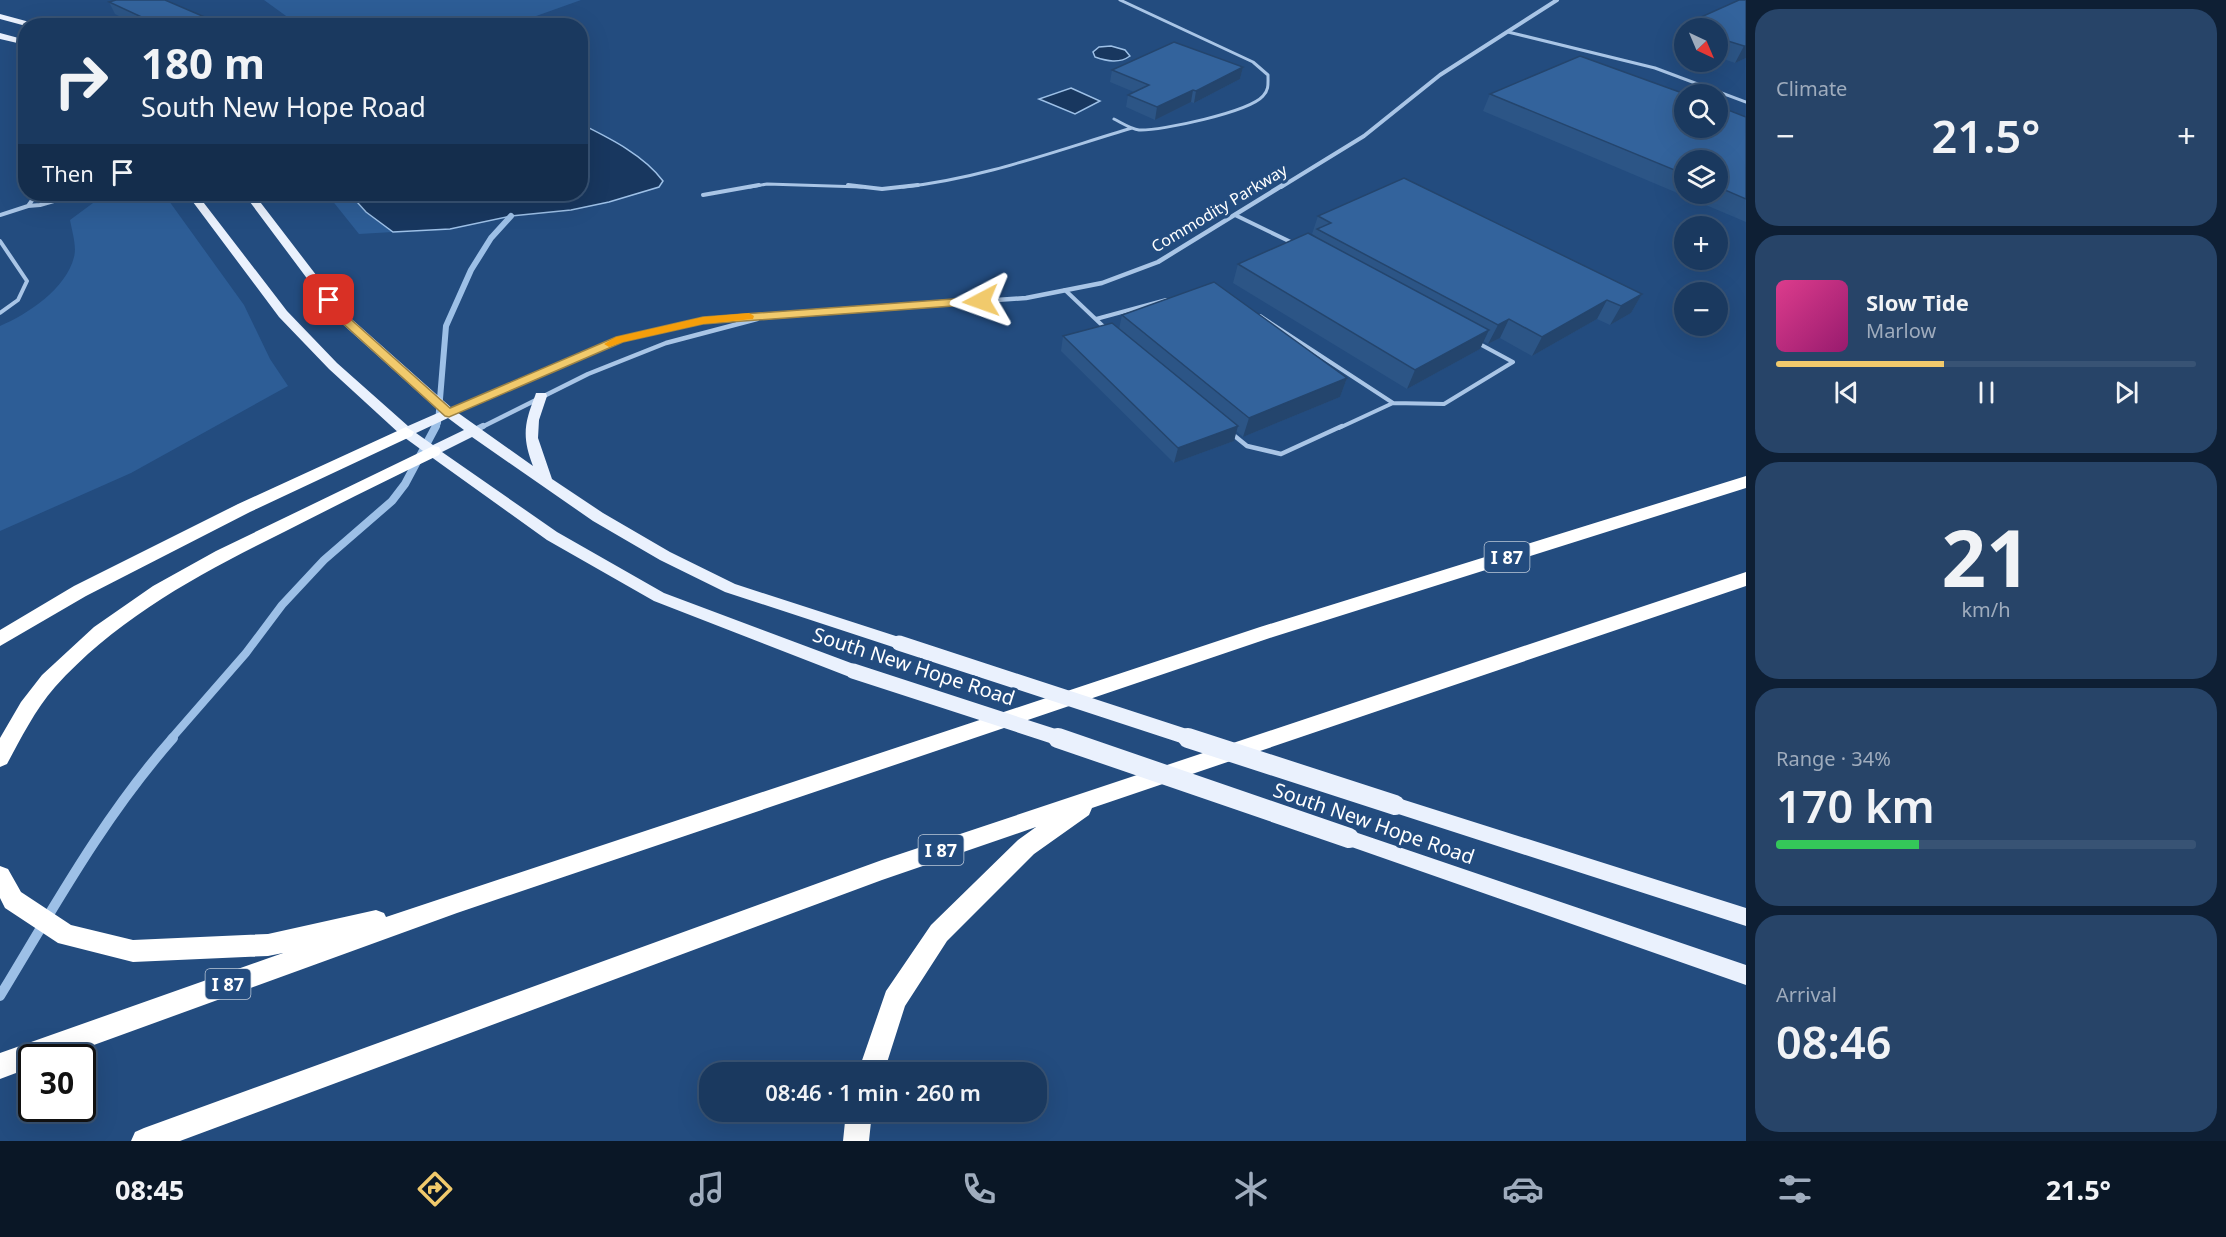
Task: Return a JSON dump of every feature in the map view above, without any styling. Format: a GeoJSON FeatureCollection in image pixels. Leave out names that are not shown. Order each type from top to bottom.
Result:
{"type":"FeatureCollection","features":[{"type":"Feature","properties":{"kind":"highway"},"geometry":{"type":"LineString","coordinates":[[0,639],[80,591],[244,508],[406,432]]}},
{"type":"Feature","properties":{"kind":"highway"},"geometry":{"type":"LineString","coordinates":[[0,758],[16,728],[47,682],[93,637],[145,600],[237,547],[433,451]]}},
{"type":"Feature","properties":{"kind":"highway","name":"I 87"},"geometry":{"type":"LineString","coordinates":[[0,1066],[457,902],[1268,632],[1746,482]]}},
{"type":"Feature","properties":{"kind":"highway","name":"I 87"},"geometry":{"type":"LineString","coordinates":[[144,1141],[871,874],[1746,579]]}},
{"type":"Feature","properties":{"kind":"highway"},"geometry":{"type":"LineString","coordinates":[[874,1062],[895,1000],[939,933],[1026,847],[1101,795]]}},
{"type":"Feature","properties":{"kind":"highway"},"geometry":{"type":"LineString","coordinates":[[0,876],[13,900],[66,935],[133,951],[268,945],[457,902]]}},
{"type":"Feature","properties":{"kind":"highway"},"geometry":{"type":"LineString","coordinates":[[856,1141],[858,1122]]}},
{"type":"Feature","properties":{"kind":"main road"},"geometry":{"type":"LineString","coordinates":[[0,16],[18,21]]}},
{"type":"Feature","properties":{"kind":"main road"},"geometry":{"type":"LineString","coordinates":[[0,36],[18,41]]}},
{"type":"Feature","properties":{"kind":"main road","name":"South New Hope Road"},"geometry":{"type":"LineString","coordinates":[[197,201],[283,315],[333,366],[406,432],[552,536],[659,597],[853,671],[1096,750],[1746,975]]}},
{"type":"Feature","properties":{"kind":"main road","name":"South New Hope Road"},"geometry":{"type":"LineString","coordinates":[[254,201],[342,317],[449,413],[598,517],[665,556],[730,588],[1746,917]]}},
{"type":"Feature","properties":{"kind":"main road"},"geometry":{"type":"LineString","coordinates":[[542,396],[530,424],[529,441],[545,479]]}},
{"type":"Feature","properties":{"kind":"main road"},"geometry":{"type":"LineString","coordinates":[[406,432],[449,413]]}},
{"type":"Feature","properties":{"kind":"main road"},"geometry":{"type":"LineString","coordinates":[[433,451],[473,431]]}},
{"type":"Feature","properties":{"kind":"street","name":"Commodity Parkway"},"geometry":{"type":"LineString","coordinates":[[449,413],[620,339],[703,320],[1026,298],[1102,283],[1158,262],[1364,136],[1440,75],[1557,0]]}},
{"type":"Feature","properties":{"kind":"street","name":"Commodity Parkway"},"geometry":{"type":"LineString","coordinates":[[473,431],[542,396],[666,343],[775,314]]}},
{"type":"Feature","properties":{"kind":"lane"},"geometry":{"type":"LineString","coordinates":[[1114,119],[1137,130],[1167,128],[1226,113],[1261,99],[1268,90],[1268,75],[1253,62],[1120,0]]}},
{"type":"Feature","properties":{"kind":"lane"},"geometry":{"type":"LineString","coordinates":[[1508,32],[1654,68],[1746,102]]}},
{"type":"Feature","properties":{"kind":"lane"},"geometry":{"type":"LineString","coordinates":[[1603,57],[1605,64]]}},
{"type":"Feature","properties":{"kind":"lane"},"geometry":{"type":"LineString","coordinates":[[703,195],[767,184],[844,185],[882,189],[922,185],[1003,166],[1132,128]]}},
{"type":"Feature","properties":{"kind":"lane"},"geometry":{"type":"LineString","coordinates":[[28,206],[32,201]]}},
{"type":"Feature","properties":{"kind":"lane"},"geometry":{"type":"LineString","coordinates":[[0,214],[54,201]]}},
{"type":"Feature","properties":{"kind":"lane"},"geometry":{"type":"LineString","coordinates":[[1235,215],[1304,248]]}},
{"type":"Feature","properties":{"kind":"lane"},"geometry":{"type":"LineString","coordinates":[[0,241],[2,249],[27,281],[20,300],[0,313]]}},
{"type":"Feature","properties":{"kind":"lane"},"geometry":{"type":"LineString","coordinates":[[1065,290],[1109,332]]}},
{"type":"Feature","properties":{"kind":"lane"},"geometry":{"type":"LineString","coordinates":[[1095,319],[1171,299]]}},
{"type":"Feature","properties":{"kind":"lane"},"geometry":{"type":"LineString","coordinates":[[1256,313],[1393,403]]}},
{"type":"Feature","properties":{"kind":"lane"},"geometry":{"type":"LineString","coordinates":[[1229,431],[1247,446],[1281,454],[1393,403],[1444,404],[1513,362],[1471,339]]}},
{"type":"Feature","properties":{"kind":"shaded area"},"geometry":{"type":"Polygon","coordinates":[[[264,0],[581,0],[531,18],[289,18],[264,0]]]}},
{"type":"Feature","properties":{"kind":"shaded area"},"geometry":{"type":"Polygon","coordinates":[[[1111,46],[1125,50],[1130,56],[1117,61],[1095,57],[1093,52],[1099,47],[1111,46]]]}},
{"type":"Feature","properties":{"kind":"shaded area"},"geometry":{"type":"Polygon","coordinates":[[[1071,88],[1100,101],[1075,114],[1039,99],[1071,88]]]}},
{"type":"Feature","properties":{"kind":"shaded area"},"geometry":{"type":"Polygon","coordinates":[[[588,128],[636,155],[663,181],[659,187],[609,202],[571,210],[511,216],[450,229],[393,232],[366,212],[357,202],[588,201],[588,128]]]}},
{"type":"Feature","properties":{"kind":"shaded area"},"geometry":{"type":"Polygon","coordinates":[[[97,201],[169,201],[244,305],[270,359],[288,386],[131,473],[0,531],[0,326],[34,307],[63,280],[70,269],[75,253],[70,220],[97,201]]]}},
{"type":"Feature","properties":{"kind":"shaded area"},"geometry":{"type":"Polygon","coordinates":[[[333,201],[358,201],[365,211],[393,232],[359,234],[333,201]]]}},
{"type":"Feature","properties":{"kind":"building"},"geometry":{"type":"Polygon","coordinates":[[[165,0],[207,18],[144,18],[109,2],[165,0]]]}},
{"type":"Feature","properties":{"kind":"building"},"geometry":{"type":"Polygon","coordinates":[[[1739,0],[1746,0],[1746,46],[1728,41],[1728,18],[1699,18],[1739,0]]]}},
{"type":"Feature","properties":{"kind":"building"},"geometry":{"type":"Polygon","coordinates":[[[1174,42],[1243,67],[1196,91],[1193,90],[1157,107],[1128,95],[1149,85],[1112,70],[1174,42]]]}},
{"type":"Feature","properties":{"kind":"building"},"geometry":{"type":"Polygon","coordinates":[[[1580,56],[1674,90],[1674,138],[1728,138],[1728,110],[1746,117],[1746,199],[1728,191],[1728,150],[1674,150],[1674,170],[1490,94],[1580,56]]]}},
{"type":"Feature","properties":{"kind":"building"},"geometry":{"type":"Polygon","coordinates":[[[1404,178],[1642,294],[1621,306],[1607,300],[1542,337],[1509,319],[1498,325],[1317,229],[1331,223],[1318,216],[1404,178]]]}},
{"type":"Feature","properties":{"kind":"building"},"geometry":{"type":"Polygon","coordinates":[[[1308,233],[1489,330],[1415,370],[1238,264],[1308,233]]]}},
{"type":"Feature","properties":{"kind":"building"},"geometry":{"type":"Polygon","coordinates":[[[1214,282],[1347,378],[1249,418],[1122,315],[1214,282]]]}},
{"type":"Feature","properties":{"kind":"building"},"geometry":{"type":"Polygon","coordinates":[[[1112,323],[1238,426],[1178,448],[1063,336],[1112,323]]]}},
{"type":"Feature","properties":{"kind":"waterway"},"geometry":{"type":"LineString","coordinates":[[435,428],[438,423],[446,326],[471,270],[491,238],[511,216]]}},
{"type":"Feature","properties":{"kind":"waterway"},"geometry":{"type":"LineString","coordinates":[[171,739],[246,653],[282,605],[324,560],[392,501],[405,484],[436,426]]}},
{"type":"Feature","properties":{"kind":"waterway"},"geometry":{"type":"LineString","coordinates":[[0,996],[102,830],[173,738]]}},
{"type":"Feature","properties":{"kind":"slow traffic"},"geometry":{"type":"LineString","coordinates":[[609,344],[620,339],[703,320],[749,316]]}},
{"type":"Feature","properties":{"kind":"route"},"geometry":{"type":"LineString","coordinates":[[329,300],[342,317],[449,413],[620,339],[703,320],[981,301]]}}]}
